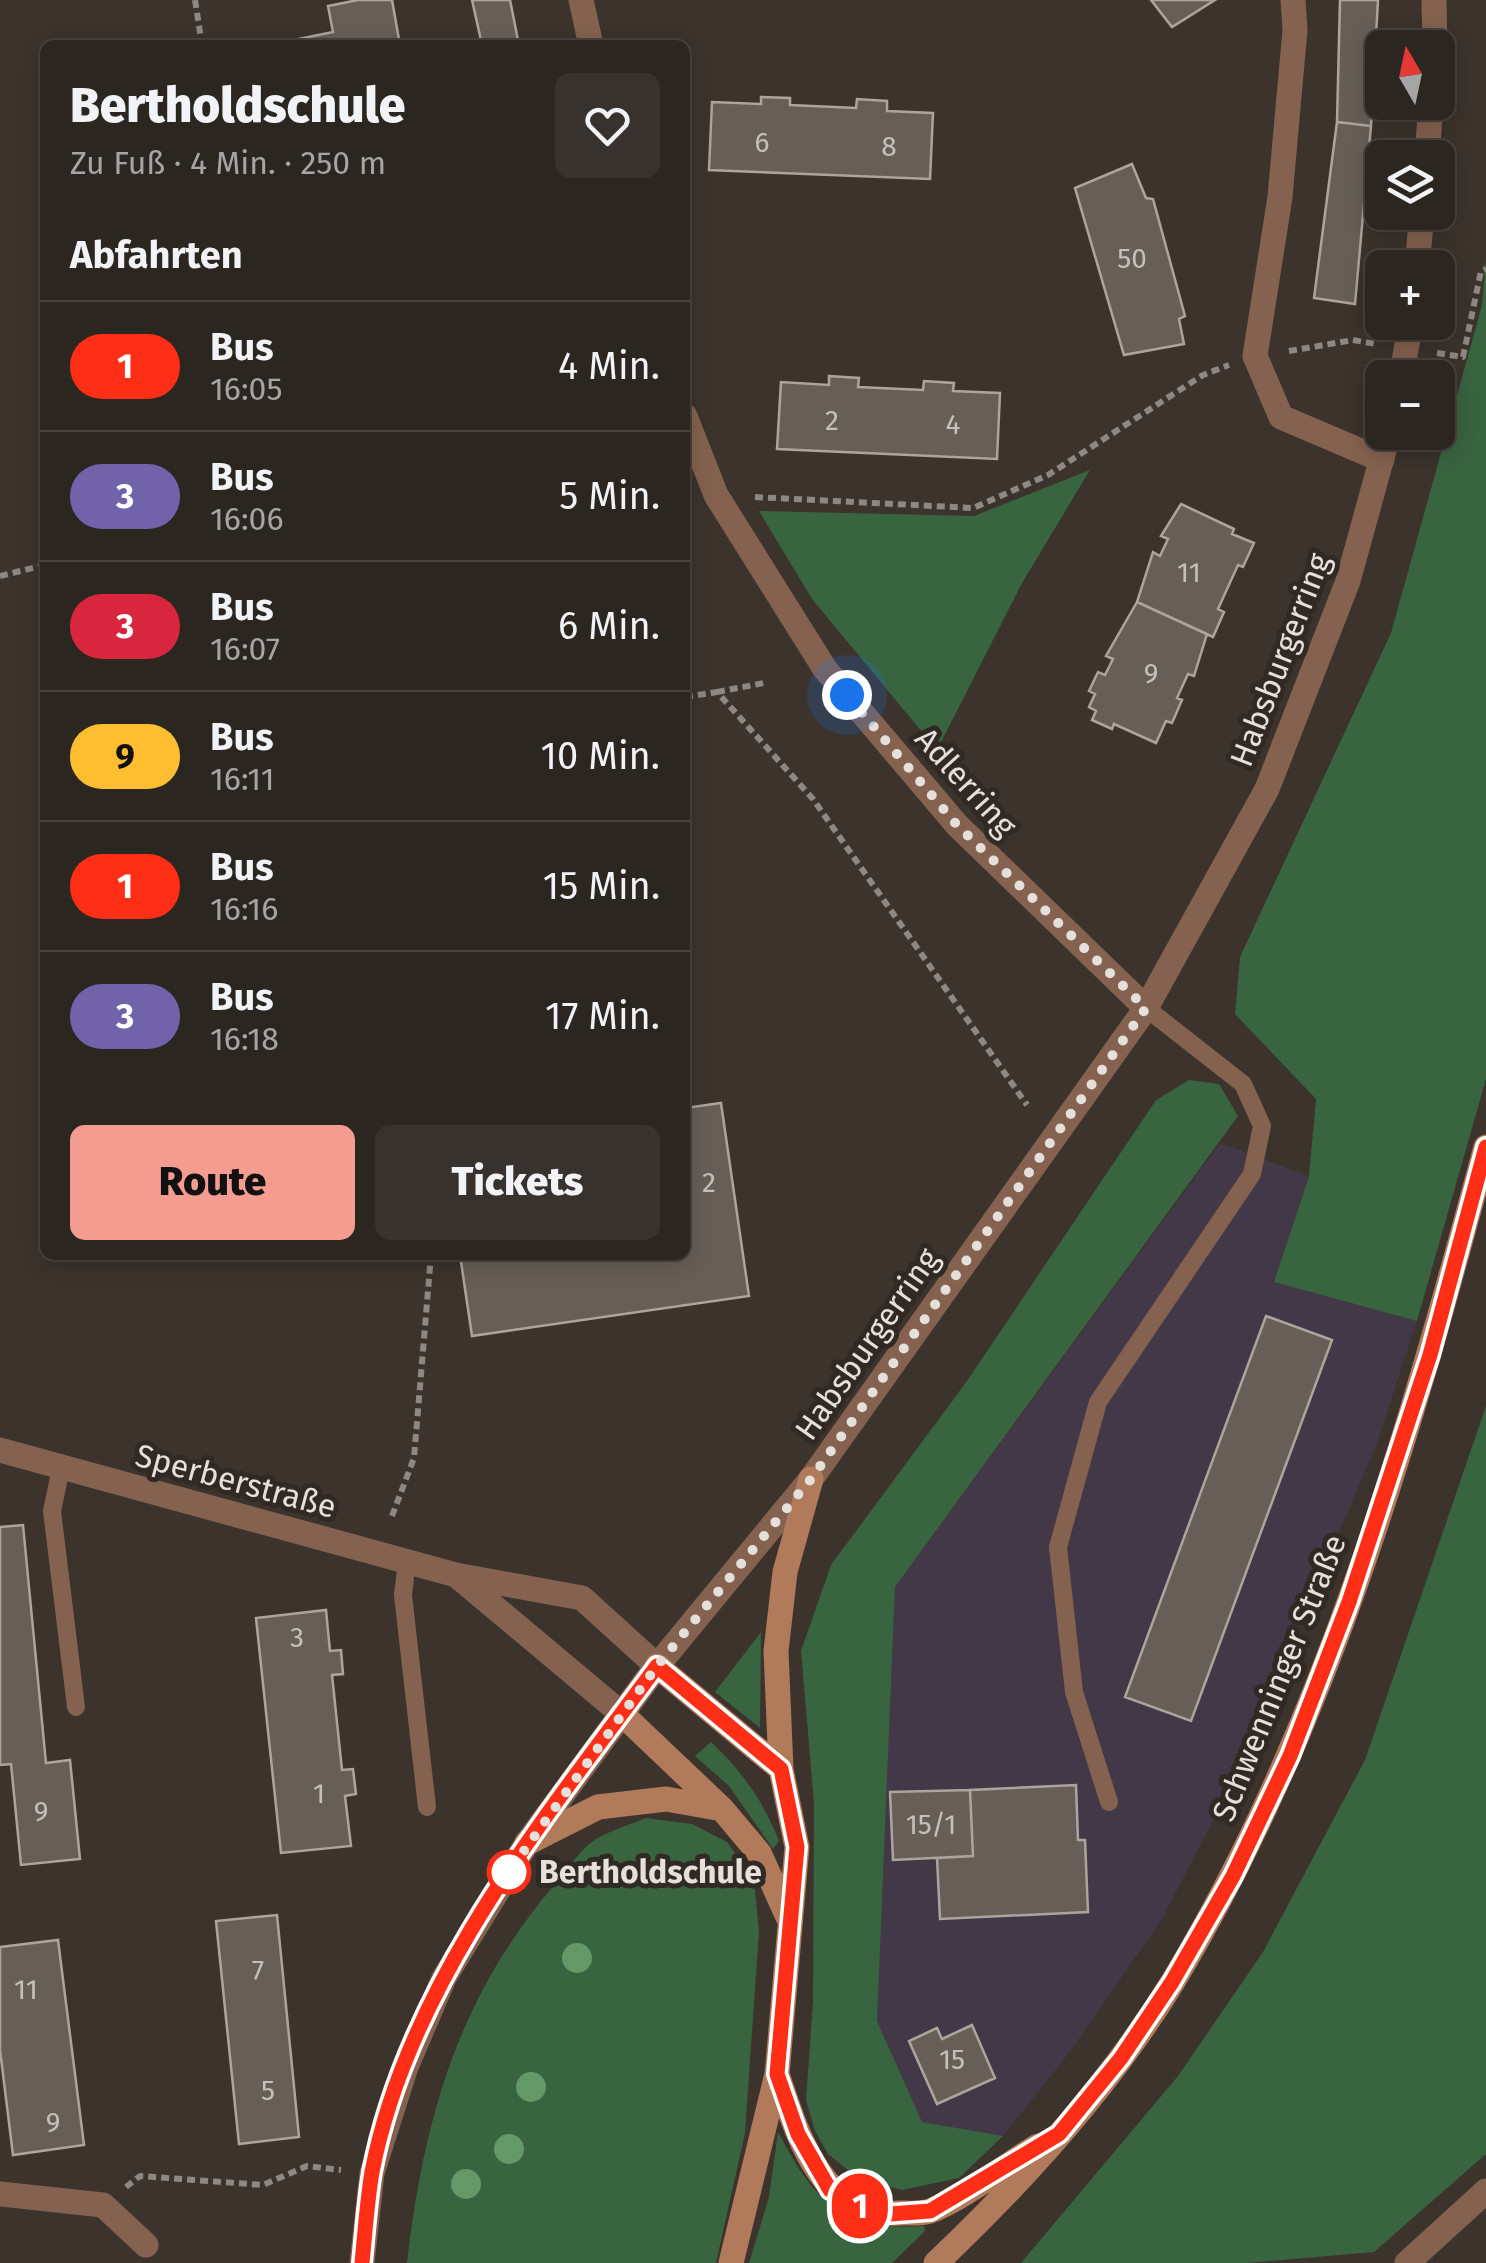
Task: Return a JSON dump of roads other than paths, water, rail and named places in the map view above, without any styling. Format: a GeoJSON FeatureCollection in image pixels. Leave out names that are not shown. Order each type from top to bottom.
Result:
{"type":"FeatureCollection","features":[{"type":"Feature","properties":{"kind":"main road","name":"Schwenninger Straße"},"geometry":{"type":"LineString","coordinates":[[936,2263],[988,2213],[1121,2058],[1172,1982],[1233,1876],[1290,1756],[1349,1602],[1430,1355],[1486,1147]]}},
{"type":"Feature","properties":{"kind":"main road"},"geometry":{"type":"LineString","coordinates":[[732,2263],[777,2074],[797,1847],[781,1769],[776,1651],[785,1572],[811,1479]]}},
{"type":"Feature","properties":{"kind":"main road"},"geometry":{"type":"LineString","coordinates":[[657,1666],[781,1769]]}},
{"type":"Feature","properties":{"kind":"main road"},"geometry":{"type":"LineString","coordinates":[[622,1714],[722,1809],[759,1853],[788,1917]]}},
{"type":"Feature","properties":{"kind":"main road"},"geometry":{"type":"LineString","coordinates":[[527,1843],[598,1807],[666,1799],[722,1809]]}},
{"type":"Feature","properties":{"kind":"main road"},"geometry":{"type":"LineString","coordinates":[[777,2074],[798,2134],[830,2190],[867,2210],[890,2214],[930,2211],[1059,2134]]}},
{"type":"Feature","properties":{"kind":"street"},"geometry":{"type":"LineString","coordinates":[[581,0],[590,40]]}},
{"type":"Feature","properties":{"kind":"street"},"geometry":{"type":"LineString","coordinates":[[1293,0],[1295,30],[1280,197],[1255,356],[1281,416],[1382,460]]}},
{"type":"Feature","properties":{"kind":"street"},"geometry":{"type":"LineString","coordinates":[[1434,0],[1435,30]]}},
{"type":"Feature","properties":{"kind":"street","name":"Adlerring"},"geometry":{"type":"LineString","coordinates":[[690,429],[716,495],[825,669],[957,825],[1146,1008]]}},
{"type":"Feature","properties":{"kind":"street","name":"Habsburgerring"},"geometry":{"type":"LineString","coordinates":[[362,2263],[372,2173],[406,2067],[444,1978],[527,1843],[657,1666],[811,1479],[1146,1008],[1267,789],[1348,580],[1384,450]]}},
{"type":"Feature","properties":{"kind":"street","name":"Sperberstraße"},"geometry":{"type":"LineString","coordinates":[[0,1450],[456,1575],[582,1598],[657,1666]]}},
{"type":"Feature","properties":{"kind":"street","name":"Sperberstraße"},"geometry":{"type":"LineString","coordinates":[[456,1575],[622,1714]]}},
{"type":"Feature","properties":{"kind":"street"},"geometry":{"type":"LineString","coordinates":[[1407,2263],[1486,2192]]}},
{"type":"Feature","properties":{"kind":"street"},"geometry":{"type":"LineString","coordinates":[[0,2194],[104,2205],[146,2246]]}},
{"type":"Feature","properties":{"kind":"lane"},"geometry":{"type":"LineString","coordinates":[[1109,1802],[1074,1692],[1058,1547],[1098,1402],[1252,1174],[1262,1126],[1243,1084],[1146,1008]]}},
{"type":"Feature","properties":{"kind":"lane"},"geometry":{"type":"LineString","coordinates":[[61,1468],[52,1511],[76,1707]]}},
{"type":"Feature","properties":{"kind":"lane"},"geometry":{"type":"LineString","coordinates":[[407,1560],[404,1596],[428,1807]]}},
{"type":"Feature","properties":{"kind":"place","name":"Bertholdschule"},"geometry":{"type":"Point","coordinates":[509,1872]}}]}
